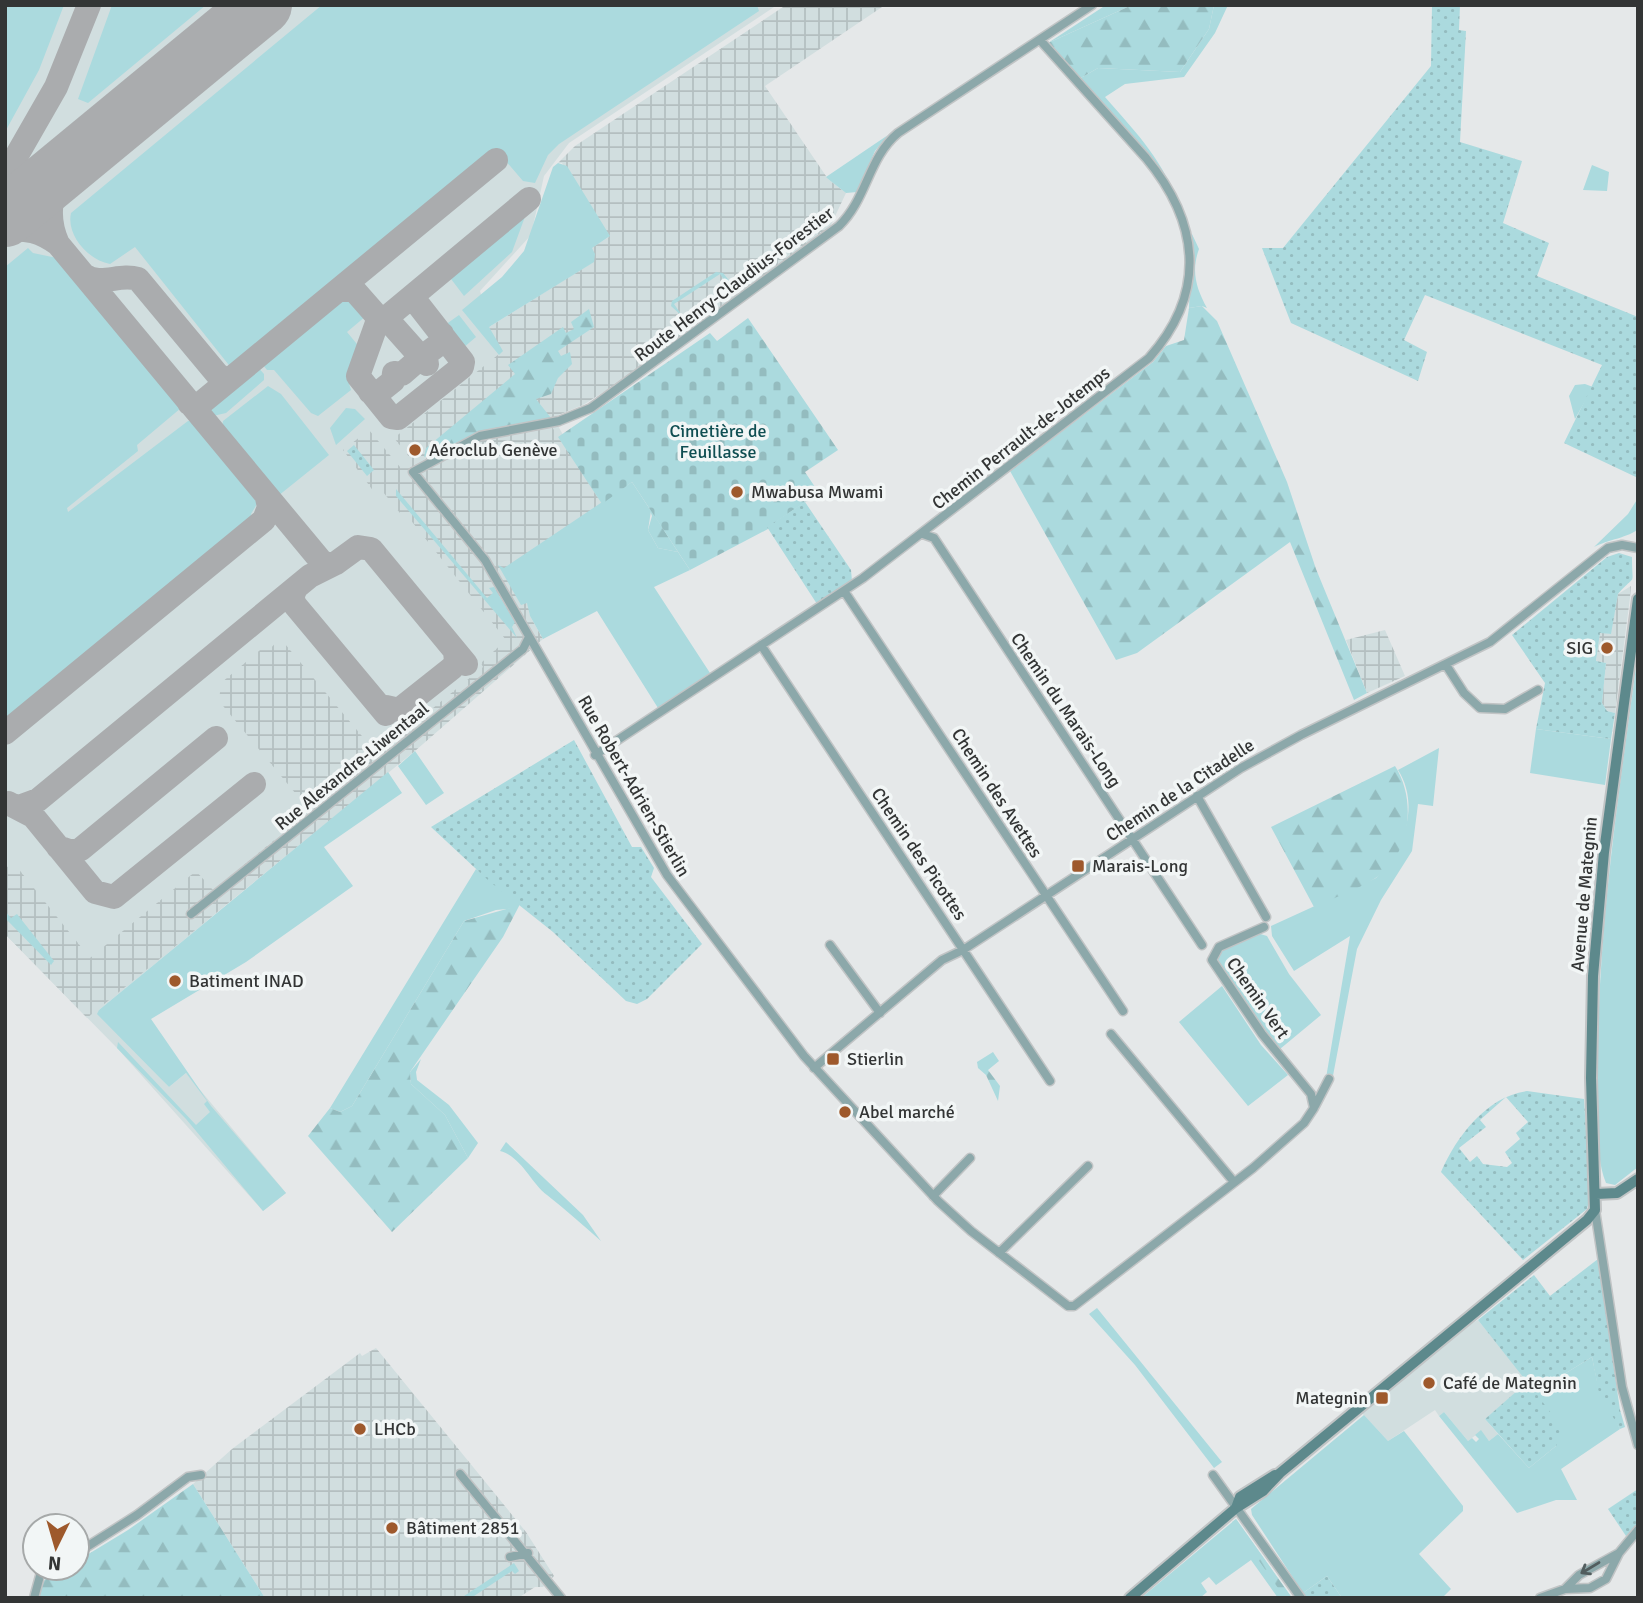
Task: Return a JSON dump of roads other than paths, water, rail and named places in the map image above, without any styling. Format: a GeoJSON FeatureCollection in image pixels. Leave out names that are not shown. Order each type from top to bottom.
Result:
{"type":"FeatureCollection","features":[{"type":"Feature","properties":{"kind":"main road","name":"Avenue de Mategnin"},"geometry":{"type":"LineString","coordinates":[[1595,1210],[1597,1194],[1591,1078],[1593,975],[1604,852],[1638,599]]}},
{"type":"Feature","properties":{"kind":"main road"},"geometry":{"type":"LineString","coordinates":[[1597,1194],[1617,1194],[1638,1179]]}},
{"type":"Feature","properties":{"kind":"main road"},"geometry":{"type":"LineString","coordinates":[[1130,1598],[1236,1508],[1240,1497],[1256,1484],[1280,1473],[1587,1220],[1595,1210]]}},
{"type":"Feature","properties":{"kind":"street","name":"Route Henry-Claudius-Forestier"},"geometry":{"type":"LineString","coordinates":[[413,472],[480,436],[568,419],[617,390],[839,226],[860,199],[878,156],[890,140],[1093,5]]}},
{"type":"Feature","properties":{"kind":"street","name":"Chemin Perrault-de-Jotemps"},"geometry":{"type":"LineString","coordinates":[[595,755],[844,591],[923,534],[1150,358],[1175,325],[1187,292],[1191,267],[1188,234],[1158,173],[1040,40]]}},
{"type":"Feature","properties":{"kind":"street","name":"Rue Robert-Adrien-Stierlin"},"geometry":{"type":"LineString","coordinates":[[413,472],[480,552],[595,755],[667,875],[814,1068],[933,1196],[999,1253],[1068,1306],[1074,1306],[1234,1182]]}},
{"type":"Feature","properties":{"kind":"street","name":"Chemin du Marais-Long"},"geometry":{"type":"LineString","coordinates":[[923,534],[934,538],[1043,708],[1133,838],[1202,945]]}},
{"type":"Feature","properties":{"kind":"street","name":"Chemin de la Citadelle"},"geometry":{"type":"LineString","coordinates":[[814,1068],[942,960],[963,950],[1197,796],[1273,749],[1446,665],[1497,637],[1608,548],[1622,545],[1638,548]]}},
{"type":"Feature","properties":{"kind":"street","name":"Chemin des Avettes"},"geometry":{"type":"LineString","coordinates":[[844,591],[1124,1012]]}},
{"type":"Feature","properties":{"kind":"street","name":"Rue Alexandre-Liwentaal"},"geometry":{"type":"LineString","coordinates":[[191,915],[523,649],[528,639]]}},
{"type":"Feature","properties":{"kind":"street","name":"Chemin des Picottes"},"geometry":{"type":"LineString","coordinates":[[761,645],[1049,1081]]}},
{"type":"Feature","properties":{"kind":"street"},"geometry":{"type":"LineString","coordinates":[[1446,665],[1464,693],[1480,708],[1505,709],[1538,690]]}},
{"type":"Feature","properties":{"kind":"street"},"geometry":{"type":"LineString","coordinates":[[1197,796],[1266,917]]}},
{"type":"Feature","properties":{"kind":"street","name":"Chemin Vert"},"geometry":{"type":"LineString","coordinates":[[1264,927],[1219,947],[1212,960],[1262,1034],[1311,1094],[1315,1106]]}},
{"type":"Feature","properties":{"kind":"street"},"geometry":{"type":"LineString","coordinates":[[830,945],[880,1013]]}},
{"type":"Feature","properties":{"kind":"street"},"geometry":{"type":"LineString","coordinates":[[1111,1034],[1234,1182],[1304,1123],[1329,1079]]}},
{"type":"Feature","properties":{"kind":"street"},"geometry":{"type":"LineString","coordinates":[[933,1196],[970,1158]]}},
{"type":"Feature","properties":{"kind":"street"},"geometry":{"type":"LineString","coordinates":[[999,1253],[1087,1166]]}},
{"type":"Feature","properties":{"kind":"street"},"geometry":{"type":"LineString","coordinates":[[1595,1210],[1622,1387],[1638,1446]]}},
{"type":"Feature","properties":{"kind":"street"},"geometry":{"type":"LineString","coordinates":[[460,1474],[528,1553],[561,1598]]}},
{"type":"Feature","properties":{"kind":"street"},"geometry":{"type":"LineString","coordinates":[[91,1544],[137,1515],[188,1477],[201,1475]]}},
{"type":"Feature","properties":{"kind":"street"},"geometry":{"type":"LineString","coordinates":[[1213,1475],[1301,1598]]}},
{"type":"Feature","properties":{"kind":"street"},"geometry":{"type":"LineString","coordinates":[[1540,1598],[1564,1589],[1584,1589],[1602,1582],[1609,1576],[1619,1553],[1638,1530]]}},
{"type":"Feature","properties":{"kind":"street"},"geometry":{"type":"LineString","coordinates":[[510,1557],[528,1553]]}},
{"type":"Feature","properties":{"kind":"street"},"geometry":{"type":"LineString","coordinates":[[1564,1589],[1579,1574],[1619,1553]]}},
{"type":"Feature","properties":{"kind":"place","name":"Aéroclub Genève"},"geometry":{"type":"Point","coordinates":[415,450]}},
{"type":"Feature","properties":{"kind":"place","name":"Mwabusa Mwami"},"geometry":{"type":"Point","coordinates":[737,492]}},
{"type":"Feature","properties":{"kind":"place","name":"SIG"},"geometry":{"type":"Point","coordinates":[1607,648]}},
{"type":"Feature","properties":{"kind":"place","name":"Marais-Long"},"geometry":{"type":"Point","coordinates":[1078,866]}},
{"type":"Feature","properties":{"kind":"place","name":"Batiment INAD"},"geometry":{"type":"Point","coordinates":[175,981]}},
{"type":"Feature","properties":{"kind":"place","name":"Stierlin"},"geometry":{"type":"Point","coordinates":[833,1059]}},
{"type":"Feature","properties":{"kind":"place","name":"Abel marché"},"geometry":{"type":"Point","coordinates":[845,1112]}},
{"type":"Feature","properties":{"kind":"place","name":"Café de Mategnin"},"geometry":{"type":"Point","coordinates":[1429,1383]}},
{"type":"Feature","properties":{"kind":"place","name":"Mategnin"},"geometry":{"type":"Point","coordinates":[1382,1398]}},
{"type":"Feature","properties":{"kind":"place","name":"LHCb"},"geometry":{"type":"Point","coordinates":[360,1429]}},
{"type":"Feature","properties":{"kind":"place","name":"Bâtiment 2851"},"geometry":{"type":"Point","coordinates":[392,1528]}},
{"type":"Feature","properties":{"kind":"park label","name":"Cimetière de Feuillasse"},"geometry":{"type":"Point","coordinates":[718,441]}}]}
